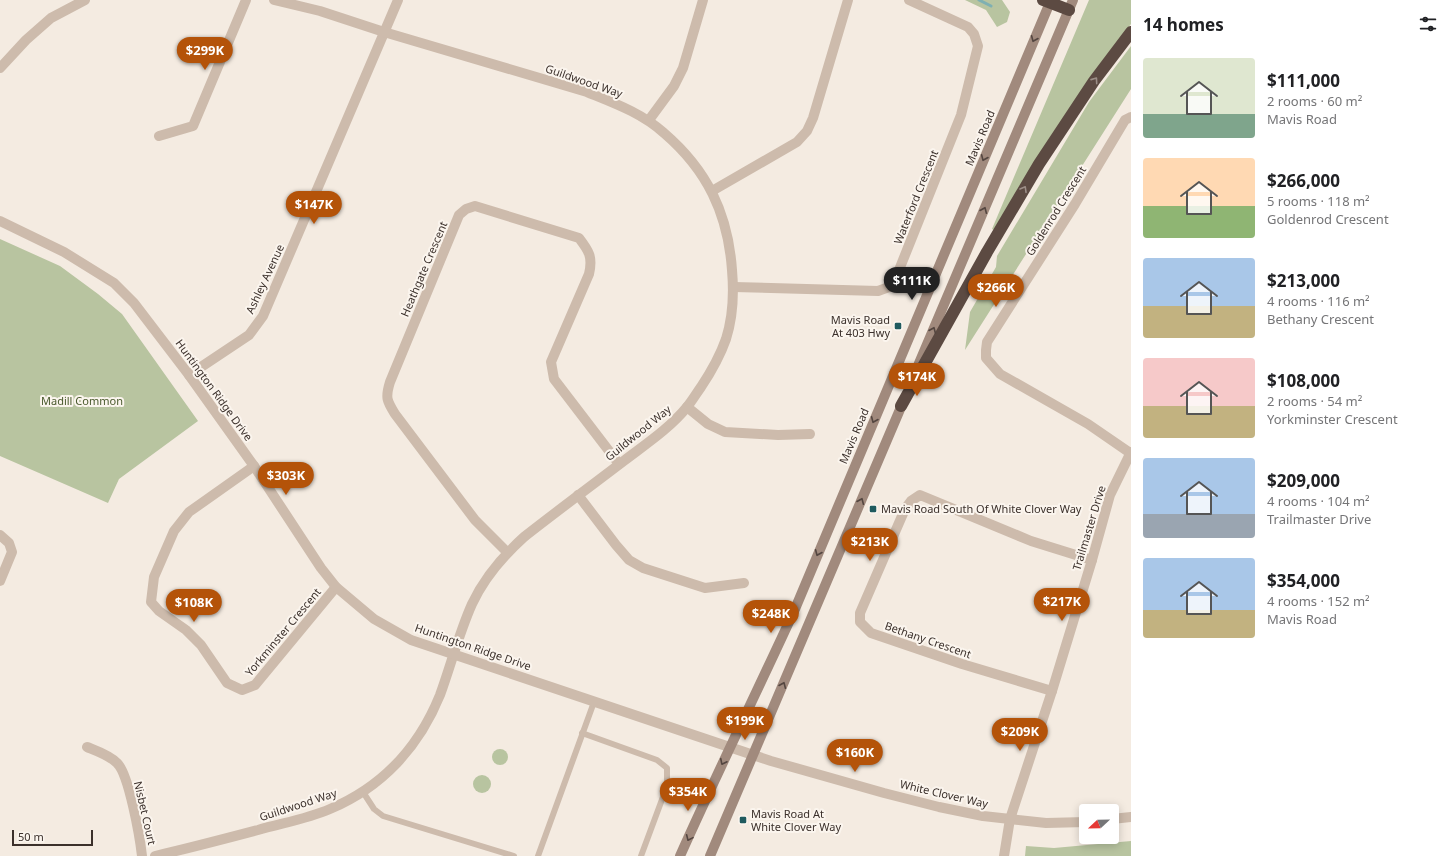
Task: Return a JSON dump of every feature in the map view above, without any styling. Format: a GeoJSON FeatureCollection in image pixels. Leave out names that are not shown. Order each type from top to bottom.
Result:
{"type":"FeatureCollection","features":[{"type":"Feature","properties":{"kind":"highway"},"geometry":{"type":"LineString","coordinates":[[1048,1],[1071,5]]}},
{"type":"Feature","properties":{"kind":"highway"},"geometry":{"type":"LineString","coordinates":[[901,406],[987,252],[1039,164],[1094,81],[1131,32]]}},
{"type":"Feature","properties":{"kind":"main road","name":"Mavis Road"},"geometry":{"type":"LineString","coordinates":[[680,856],[795,609],[1048,1]]}},
{"type":"Feature","properties":{"kind":"main road"},"geometry":{"type":"LineString","coordinates":[[710,856],[1071,5]]}},
{"type":"Feature","properties":{"kind":"street"},"geometry":{"type":"LineString","coordinates":[[0,66],[51,18],[85,0]]}},
{"type":"Feature","properties":{"kind":"street"},"geometry":{"type":"LineString","coordinates":[[159,136],[193,126],[246,0]]}},
{"type":"Feature","properties":{"kind":"street","name":"Guildwood Way"},"geometry":{"type":"LineString","coordinates":[[155,856],[300,819],[329,810],[363,792],[389,772],[409,750],[424,729],[439,696],[453,654],[473,604],[488,576],[507,552],[524,537],[659,434],[687,407],[712,371],[726,339],[732,313],[734,288],[731,256],[726,228],[712,191],[696,167],[682,150],[664,132],[648,120],[619,104],[587,92],[384,32],[320,11],[274,0]]}},
{"type":"Feature","properties":{"kind":"street","name":"Ashley Avenue"},"geometry":{"type":"LineString","coordinates":[[190,375],[249,335],[263,316],[398,0]]}},
{"type":"Feature","properties":{"kind":"street"},"geometry":{"type":"LineString","coordinates":[[648,120],[674,86],[683,68],[703,0]]}},
{"type":"Feature","properties":{"kind":"street"},"geometry":{"type":"LineString","coordinates":[[712,191],[797,142],[807,131],[813,118],[848,0]]}},
{"type":"Feature","properties":{"kind":"street","name":"Waterford Crescent"},"geometry":{"type":"LineString","coordinates":[[734,288],[878,291],[890,287],[895,280],[961,115],[978,46],[974,34],[968,27],[909,0]]}},
{"type":"Feature","properties":{"kind":"street","name":"Goldenrod Crescent"},"geometry":{"type":"LineString","coordinates":[[1131,117],[1125,120],[1075,204],[987,342],[986,350],[986,358],[1000,374],[1088,424],[1131,453]]}},
{"type":"Feature","properties":{"kind":"street","name":"Heathgate Crescent"},"geometry":{"type":"LineString","coordinates":[[507,552],[474,520],[395,414],[387,400],[390,382],[459,215],[466,209],[476,206],[579,238],[588,251],[592,263],[589,274],[551,362],[554,379],[619,464]]}},
{"type":"Feature","properties":{"kind":"street","name":"Huntington Ridge Drive"},"geometry":{"type":"LineString","coordinates":[[0,222],[64,252],[114,283],[139,308],[190,375],[254,466],[321,568],[336,587],[374,619],[411,640],[730,747]]}},
{"type":"Feature","properties":{"kind":"street"},"geometry":{"type":"LineString","coordinates":[[687,407],[708,424],[725,432],[778,436],[810,434]]}},
{"type":"Feature","properties":{"kind":"street","name":"Trailmaster Drive"},"geometry":{"type":"LineString","coordinates":[[1004,856],[1010,819],[1052,691],[1110,495],[1131,453]]}},
{"type":"Feature","properties":{"kind":"street","name":"Yorkminster Crescent"},"geometry":{"type":"LineString","coordinates":[[254,466],[189,512],[174,531],[154,577],[151,602],[159,611],[186,630],[201,645],[227,683],[242,690],[255,685],[336,587]]}},
{"type":"Feature","properties":{"kind":"street"},"geometry":{"type":"LineString","coordinates":[[578,495],[620,550],[629,560],[643,568],[706,588],[744,584]]}},
{"type":"Feature","properties":{"kind":"street","name":"Bethany Crescent"},"geometry":{"type":"LineString","coordinates":[[1052,691],[962,664],[871,633],[860,622],[860,613],[905,509],[911,501],[920,495],[1031,542],[1092,560]]}},
{"type":"Feature","properties":{"kind":"street"},"geometry":{"type":"LineString","coordinates":[[0,535],[9,543],[12,552],[0,581]]}},
{"type":"Feature","properties":{"kind":"street","name":"Nisbet Court"},"geometry":{"type":"LineString","coordinates":[[87,747],[107,756],[118,764],[126,780],[142,856]]}},
{"type":"Feature","properties":{"kind":"street","name":"White Clover Way"},"geometry":{"type":"LineString","coordinates":[[730,747],[753,755],[938,807],[983,816],[1046,823],[1079,822]]}},
{"type":"Feature","properties":{"kind":"street"},"geometry":{"type":"LineString","coordinates":[[1119,818],[1131,817]]}},
{"type":"Feature","properties":{"kind":"lane"},"geometry":{"type":"LineString","coordinates":[[538,856],[594,702]]}},
{"type":"Feature","properties":{"kind":"lane"},"geometry":{"type":"LineString","coordinates":[[582,733],[657,760],[667,768],[667,786],[641,856]]}},
{"type":"Feature","properties":{"kind":"lane"},"geometry":{"type":"LineString","coordinates":[[363,792],[374,809],[383,816],[514,856]]}},
{"type":"Feature","properties":{"kind":"green space"},"geometry":{"type":"Polygon","coordinates":[[[965,0],[1002,0],[1010,12],[1007,22],[997,27],[986,10],[965,0]]]}},
{"type":"Feature","properties":{"kind":"green space"},"geometry":{"type":"Polygon","coordinates":[[[1089,0],[1131,0],[1131,24],[1091,76],[996,231],[992,229],[1089,0]]]}},
{"type":"Feature","properties":{"kind":"green space"},"geometry":{"type":"Polygon","coordinates":[[[1131,46],[1131,89],[965,350],[970,312],[996,267],[997,256],[1089,102],[1131,46]]]}},
{"type":"Feature","properties":{"kind":"green space","name":"Madill Common"},"geometry":{"type":"Polygon","coordinates":[[[0,239],[60,266],[122,314],[198,421],[119,479],[108,503],[0,456],[0,239]]]}},
{"type":"Feature","properties":{"kind":"green space"},"geometry":{"type":"Polygon","coordinates":[[[500,749],[506,751],[508,757],[506,763],[500,765],[494,763],[492,757],[494,751],[500,749]]]}},
{"type":"Feature","properties":{"kind":"green space"},"geometry":{"type":"Polygon","coordinates":[[[482,775],[488,778],[491,784],[488,790],[482,793],[476,790],[473,784],[476,778],[482,775]]]}},
{"type":"Feature","properties":{"kind":"green space"},"geometry":{"type":"Polygon","coordinates":[[[1131,841],[1131,856],[1025,856],[1026,846],[1054,848],[1098,844],[1119,844],[1119,842],[1131,841]]]}},
{"type":"Feature","properties":{"kind":"waterway"},"geometry":{"type":"LineString","coordinates":[[979,0],[991,6]]}},
{"type":"Feature","properties":{"kind":"place","name":"Mavis Road At 403 Hwy"},"geometry":{"type":"Point","coordinates":[898,326]}},
{"type":"Feature","properties":{"kind":"place","name":"Mavis Road South Of White Clover Way"},"geometry":{"type":"Point","coordinates":[873,509]}},
{"type":"Feature","properties":{"kind":"place","name":"Mavis Road At White Clover Way"},"geometry":{"type":"Point","coordinates":[743,820]}}]}
